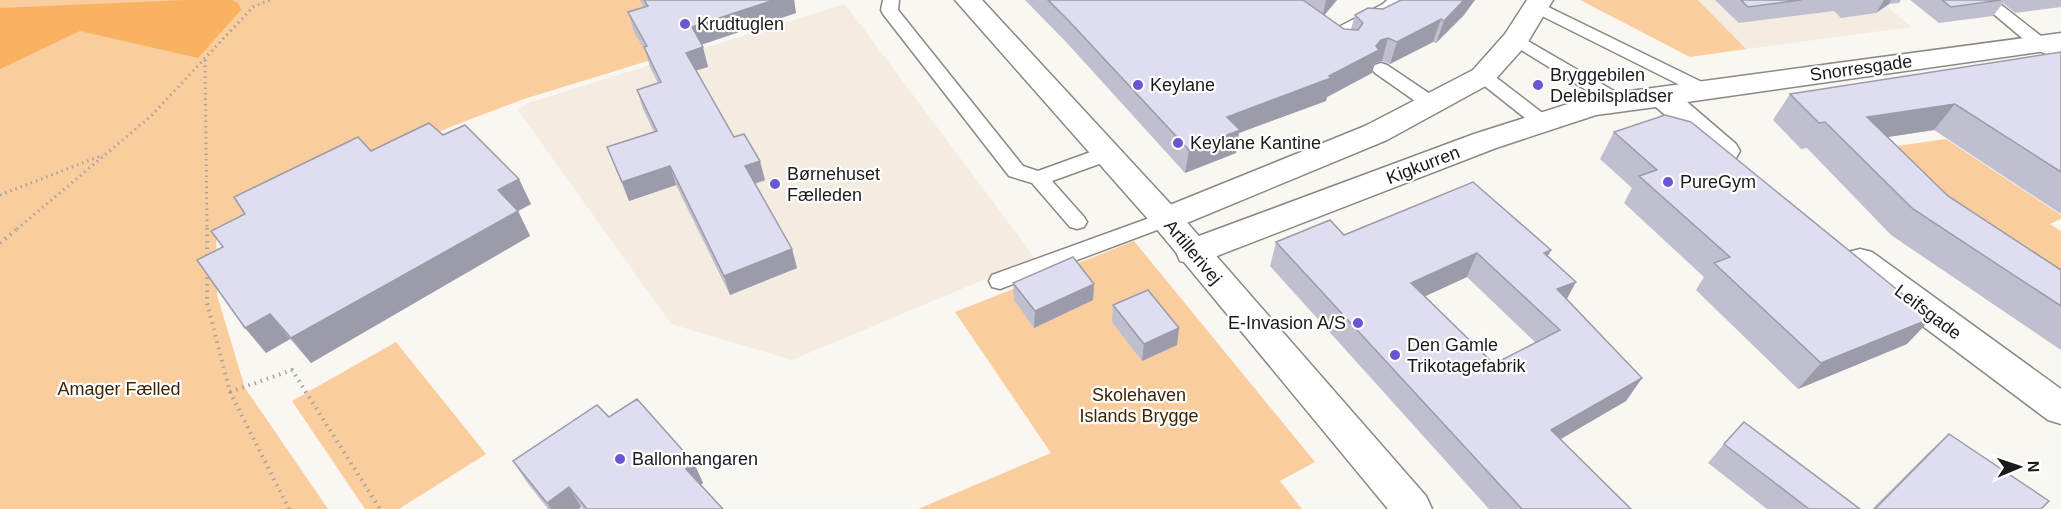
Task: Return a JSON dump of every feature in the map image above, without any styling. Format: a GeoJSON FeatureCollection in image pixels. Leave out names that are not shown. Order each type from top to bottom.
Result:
{"type":"FeatureCollection","features":[{"type":"Feature","properties":{"kind":"street","name":"Artillerivej"},"geometry":{"type":"LineString","coordinates":[[968,0],[1166,219],[1412,509]]}},
{"type":"Feature","properties":{"kind":"street"},"geometry":{"type":"LineString","coordinates":[[1166,219],[1376,133],[1483,76],[1516,39],[1538,3]]}},
{"type":"Feature","properties":{"kind":"street","name":"Snorresgade"},"geometry":{"type":"LineString","coordinates":[[1660,96],[2054,47]]}},
{"type":"Feature","properties":{"kind":"street"},"geometry":{"type":"LineString","coordinates":[[1660,96],[1751,172]]}},
{"type":"Feature","properties":{"kind":"street","name":"Kigkurren"},"geometry":{"type":"LineString","coordinates":[[1192,252],[1542,122],[1593,106],[1660,96]]}},
{"type":"Feature","properties":{"kind":"street","name":"Leifsgade"},"geometry":{"type":"LineString","coordinates":[[1840,244],[2061,409]]}},
{"type":"Feature","properties":{"kind":"lane"},"geometry":{"type":"LineString","coordinates":[[891,0],[889,10],[1016,171],[1039,178],[1077,222]]}},
{"type":"Feature","properties":{"kind":"lane"},"geometry":{"type":"LineString","coordinates":[[1334,38],[1389,8],[1395,0]]}},
{"type":"Feature","properties":{"kind":"lane"},"geometry":{"type":"LineString","coordinates":[[1985,0],[2054,47]]}},
{"type":"Feature","properties":{"kind":"lane"},"geometry":{"type":"LineString","coordinates":[[1538,3],[1704,90]]}},
{"type":"Feature","properties":{"kind":"lane"},"geometry":{"type":"LineString","coordinates":[[1516,39],[1619,102]]}},
{"type":"Feature","properties":{"kind":"lane"},"geometry":{"type":"LineString","coordinates":[[1381,69],[1432,104]]}},
{"type":"Feature","properties":{"kind":"lane"},"geometry":{"type":"LineString","coordinates":[[1483,76],[1542,122]]}},
{"type":"Feature","properties":{"kind":"lane"},"geometry":{"type":"LineString","coordinates":[[1039,178],[1106,153]]}},
{"type":"Feature","properties":{"kind":"lane"},"geometry":{"type":"LineString","coordinates":[[1000,281],[1166,219]]}},
{"type":"Feature","properties":{"kind":"path"},"geometry":{"type":"LineString","coordinates":[[253,7],[255,0]]}},
{"type":"Feature","properties":{"kind":"path"},"geometry":{"type":"LineString","coordinates":[[0,243],[151,116],[253,7],[270,0]]}},
{"type":"Feature","properties":{"kind":"path"},"geometry":{"type":"LineString","coordinates":[[205,60],[207,303],[230,392],[289,509]]}},
{"type":"Feature","properties":{"kind":"path"},"geometry":{"type":"LineString","coordinates":[[0,195],[107,154]]}},
{"type":"Feature","properties":{"kind":"path"},"geometry":{"type":"LineString","coordinates":[[230,392],[292,370],[380,509]]}},
{"type":"Feature","properties":{"kind":"shaded area"},"geometry":{"type":"Polygon","coordinates":[[[233,0],[239,4],[241,10],[198,58],[80,31],[0,69],[0,8],[233,0]]]}},
{"type":"Feature","properties":{"kind":"shaded area"},"geometry":{"type":"Polygon","coordinates":[[[1698,0],[1880,0],[1911,27],[1746,49],[1698,0]]]}},
{"type":"Feature","properties":{"kind":"shaded area","name":"Børnehuset Fælleden"},"geometry":{"type":"Polygon","coordinates":[[[845,4],[1035,258],[792,360],[671,324],[518,110],[528,103],[845,4]]]}},
{"type":"Feature","properties":{"kind":"green space","name":"Amager Fælled"},"geometry":{"type":"Polygon","coordinates":[[[0,0],[705,0],[690,48],[524,99],[450,127],[216,227],[217,295],[245,388],[328,509],[0,509],[0,0]]]}},
{"type":"Feature","properties":{"kind":"green space"},"geometry":{"type":"Polygon","coordinates":[[[1580,0],[1698,0],[1746,49],[1690,57],[1580,0]]]}},
{"type":"Feature","properties":{"kind":"green space"},"geometry":{"type":"Polygon","coordinates":[[[1946,139],[2061,215],[2061,219],[2050,224],[2061,231],[2061,282],[1955,213],[1912,169],[1913,161],[1897,146],[1946,139]]]}},
{"type":"Feature","properties":{"kind":"green space","name":"Skolehaven Islands Brygge"},"geometry":{"type":"Polygon","coordinates":[[[1134,241],[1315,462],[1280,481],[1302,509],[918,509],[1051,453],[955,312],[1134,241]]]}},
{"type":"Feature","properties":{"kind":"green space"},"geometry":{"type":"Polygon","coordinates":[[[396,342],[486,454],[399,509],[365,509],[292,401],[396,342]]]}},
{"type":"Feature","properties":{"kind":"building"},"geometry":{"type":"Polygon","coordinates":[[[644,0],[774,0],[692,27],[703,47],[686,53],[734,137],[744,134],[760,161],[745,166],[792,249],[724,276],[670,166],[622,182],[607,147],[657,131],[637,90],[661,82],[644,47],[647,46],[628,12],[648,6],[644,0]]]}},
{"type":"Feature","properties":{"kind":"building"},"geometry":{"type":"Polygon","coordinates":[[[1048,0],[1303,0],[1344,29],[1358,30],[1363,23],[1355,15],[1368,8],[1383,9],[1401,0],[1464,0],[1444,21],[1441,19],[1397,42],[1388,38],[1381,40],[1376,46],[1379,50],[1329,76],[1331,78],[1227,117],[1240,130],[1189,150],[1048,0]]]}},
{"type":"Feature","properties":{"kind":"building"},"geometry":{"type":"Polygon","coordinates":[[[1741,0],[1801,0],[1748,7],[1741,0]]]}},
{"type":"Feature","properties":{"kind":"building"},"geometry":{"type":"Polygon","coordinates":[[[1942,0],[2001,0],[1951,7],[1942,0]]]}},
{"type":"Feature","properties":{"kind":"building"},"geometry":{"type":"Polygon","coordinates":[[[2061,52],[2061,172],[1955,104],[1867,117],[1948,196],[2061,270],[2061,306],[1913,209],[1825,122],[1819,123],[1790,94],[2061,52]]]}},
{"type":"Feature","properties":{"kind":"building"},"geometry":{"type":"Polygon","coordinates":[[[1665,115],[1691,122],[1932,318],[1821,363],[1714,263],[1730,257],[1639,176],[1657,170],[1614,132],[1665,115]]]}},
{"type":"Feature","properties":{"kind":"building"},"geometry":{"type":"Polygon","coordinates":[[[429,123],[443,135],[465,125],[519,179],[498,190],[518,211],[291,338],[270,314],[245,328],[197,260],[223,247],[211,231],[245,214],[234,197],[358,137],[371,151],[429,123]]]}},
{"type":"Feature","properties":{"kind":"building"},"geometry":{"type":"Polygon","coordinates":[[[1473,182],[1551,250],[1544,253],[1576,282],[1557,289],[1642,378],[1551,430],[1631,509],[1522,509],[1276,242],[1330,220],[1344,235],[1473,182]],[[1477,253],[1411,283],[1494,364],[1560,330],[1477,253]]]}},
{"type":"Feature","properties":{"kind":"building"},"geometry":{"type":"Polygon","coordinates":[[[1073,257],[1094,284],[1035,311],[1013,283],[1073,257]]]}},
{"type":"Feature","properties":{"kind":"building"},"geometry":{"type":"Polygon","coordinates":[[[1148,290],[1179,328],[1144,344],[1113,305],[1148,290]]]}},
{"type":"Feature","properties":{"kind":"building","name":"Ballonhangaren"},"geometry":{"type":"Polygon","coordinates":[[[637,399],[694,463],[686,469],[723,509],[587,509],[569,487],[547,503],[513,461],[597,405],[609,417],[637,399]]]}},
{"type":"Feature","properties":{"kind":"building"},"geometry":{"type":"Polygon","coordinates":[[[1744,422],[1860,509],[1809,509],[1724,444],[1744,422]]]}},
{"type":"Feature","properties":{"kind":"building"},"geometry":{"type":"Polygon","coordinates":[[[1949,434],[2049,501],[2041,509],[1875,509],[1949,434]]]}},
{"type":"Feature","properties":{"kind":"place","name":"Krudtuglen"},"geometry":{"type":"Point","coordinates":[685,24]}},
{"type":"Feature","properties":{"kind":"place","name":"Keylane"},"geometry":{"type":"Point","coordinates":[1138,85]}},
{"type":"Feature","properties":{"kind":"place","name":"Bryggebilen Delebilspladser"},"geometry":{"type":"Point","coordinates":[1538,85]}},
{"type":"Feature","properties":{"kind":"place","name":"Keylane Kantine"},"geometry":{"type":"Point","coordinates":[1178,143]}},
{"type":"Feature","properties":{"kind":"place","name":"PureGym"},"geometry":{"type":"Point","coordinates":[1668,182]}},
{"type":"Feature","properties":{"kind":"place","name":"Børnehuset Fælleden"},"geometry":{"type":"Point","coordinates":[775,184]}},
{"type":"Feature","properties":{"kind":"place","name":"E-Invasion A/S"},"geometry":{"type":"Point","coordinates":[1358,323]}},
{"type":"Feature","properties":{"kind":"place","name":"Den Gamle Trikotagefabrik"},"geometry":{"type":"Point","coordinates":[1395,355]}},
{"type":"Feature","properties":{"kind":"place","name":"Ballonhangaren"},"geometry":{"type":"Point","coordinates":[620,459]}}]}
